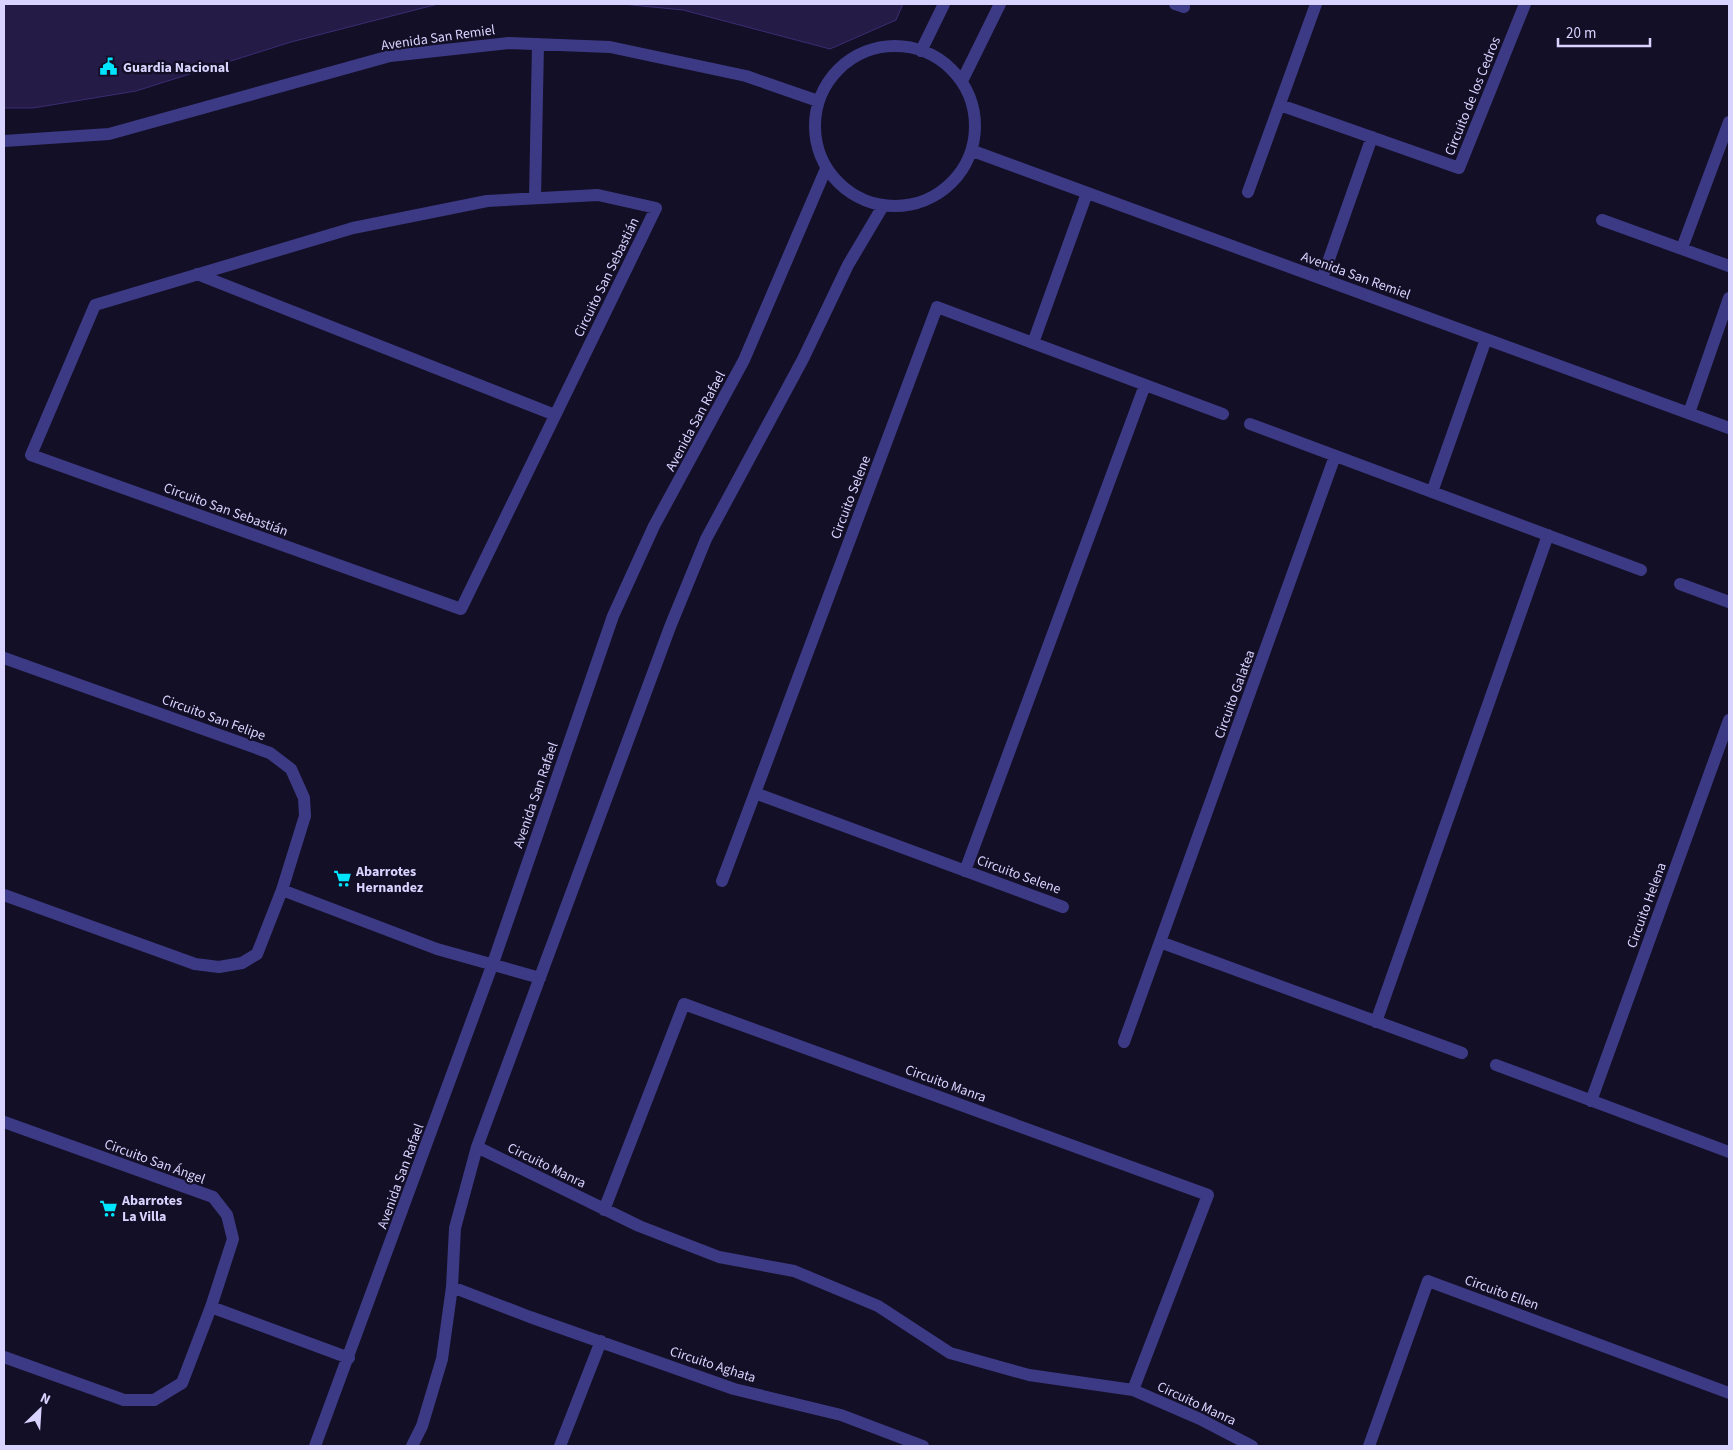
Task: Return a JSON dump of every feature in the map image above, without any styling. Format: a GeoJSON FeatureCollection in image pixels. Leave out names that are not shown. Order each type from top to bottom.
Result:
{"type":"FeatureCollection","features":[{"type":"Feature","properties":{"kind":"street"},"geometry":{"type":"LineString","coordinates":[[921,51],[944,4]]}},
{"type":"Feature","properties":{"kind":"street"},"geometry":{"type":"LineString","coordinates":[[962,81],[1000,4]]}},
{"type":"Feature","properties":{"kind":"street"},"geometry":{"type":"LineString","coordinates":[[1248,192],[1316,4]]}},
{"type":"Feature","properties":{"kind":"street","name":"Circuito de los Cedros"},"geometry":{"type":"LineString","coordinates":[[1280,105],[1459,168],[1524,4]]}},
{"type":"Feature","properties":{"kind":"street","name":"Avenida San Remiel"},"geometry":{"type":"LineString","coordinates":[[4,141],[109,134],[390,56],[509,43],[610,47],[746,76],[818,101]]}},
{"type":"Feature","properties":{"kind":"street"},"geometry":{"type":"LineString","coordinates":[[535,198],[538,44]]}},
{"type":"Feature","properties":{"kind":"street"},"geometry":{"type":"LineString","coordinates":[[896,46],[921,51],[944,63],[962,81],[973,105],[976,130],[973,151],[958,177],[937,196],[911,205],[883,206],[857,197],[825,171],[814,129],[818,101],[830,79],[848,61],[871,50],[896,46]]}},
{"type":"Feature","properties":{"kind":"street"},"geometry":{"type":"LineString","coordinates":[[1682,248],[1729,122]]}},
{"type":"Feature","properties":{"kind":"street"},"geometry":{"type":"LineString","coordinates":[[1322,279],[1372,137]]}},
{"type":"Feature","properties":{"kind":"street","name":"Avenida San Remiel"},"geometry":{"type":"LineString","coordinates":[[973,151],[1729,428]]}},
{"type":"Feature","properties":{"kind":"street","name":"Avenida San Rafael"},"geometry":{"type":"LineString","coordinates":[[315,1446],[493,963],[613,616],[654,526],[744,360],[825,171]]}},
{"type":"Feature","properties":{"kind":"street"},"geometry":{"type":"LineString","coordinates":[[1033,343],[1087,193]]}},
{"type":"Feature","properties":{"kind":"street","name":"Circuito San Sebastián"},"geometry":{"type":"LineString","coordinates":[[598,195],[656,208],[460,609],[31,455],[95,304],[196,274],[353,228],[487,201],[598,195]]}},
{"type":"Feature","properties":{"kind":"street"},"geometry":{"type":"LineString","coordinates":[[412,1446],[422,1426],[442,1359],[452,1287],[455,1228],[477,1147],[670,627],[706,539],[803,358],[848,265],[883,206]]}},
{"type":"Feature","properties":{"kind":"street"},"geometry":{"type":"LineString","coordinates":[[1602,220],[1729,266]]}},
{"type":"Feature","properties":{"kind":"street"},"geometry":{"type":"LineString","coordinates":[[196,274],[555,415]]}},
{"type":"Feature","properties":{"kind":"street"},"geometry":{"type":"LineString","coordinates":[[1689,413],[1729,298]]}},
{"type":"Feature","properties":{"kind":"street","name":"Circuito Selene"},"geometry":{"type":"LineString","coordinates":[[722,881],[937,307],[1223,414]]}},
{"type":"Feature","properties":{"kind":"street"},"geometry":{"type":"LineString","coordinates":[[1432,492],[1486,338]]}},
{"type":"Feature","properties":{"kind":"street","name":"Circuito Selene"},"geometry":{"type":"LineString","coordinates":[[965,870],[1145,385]]}},
{"type":"Feature","properties":{"kind":"street"},"geometry":{"type":"LineString","coordinates":[[1250,424],[1641,570]]}},
{"type":"Feature","properties":{"kind":"street","name":"Circuito Galatea"},"geometry":{"type":"LineString","coordinates":[[1124,1042],[1335,456]]}},
{"type":"Feature","properties":{"kind":"street"},"geometry":{"type":"LineString","coordinates":[[1376,1022],[1548,535]]}},
{"type":"Feature","properties":{"kind":"street"},"geometry":{"type":"LineString","coordinates":[[1680,584],[1729,602]]}},
{"type":"Feature","properties":{"kind":"street","name":"Circuito San Felipe"},"geometry":{"type":"LineString","coordinates":[[4,658],[270,753],[291,768],[304,798],[305,816],[282,890],[257,954],[242,962],[219,967],[195,964],[4,895]]}},
{"type":"Feature","properties":{"kind":"street","name":"Circuito Helena"},"geometry":{"type":"LineString","coordinates":[[1591,1101],[1729,720]]}},
{"type":"Feature","properties":{"kind":"street","name":"Circuito Selene"},"geometry":{"type":"LineString","coordinates":[[755,793],[1063,906]]}},
{"type":"Feature","properties":{"kind":"street"},"geometry":{"type":"LineString","coordinates":[[282,890],[438,949],[493,963],[540,978]]}},
{"type":"Feature","properties":{"kind":"street"},"geometry":{"type":"LineString","coordinates":[[1160,942],[1462,1053]]}},
{"type":"Feature","properties":{"kind":"street","name":"Circuito Manra"},"geometry":{"type":"LineString","coordinates":[[604,1210],[684,1004],[1208,1195],[1133,1390]]}},
{"type":"Feature","properties":{"kind":"street"},"geometry":{"type":"LineString","coordinates":[[1496,1066],[1729,1152]]}},
{"type":"Feature","properties":{"kind":"street","name":"Circuito San Ángel"},"geometry":{"type":"LineString","coordinates":[[4,1122],[213,1197],[227,1215],[233,1239],[211,1307],[182,1383],[154,1400],[124,1400],[4,1357]]}},
{"type":"Feature","properties":{"kind":"street","name":"Circuito Manra"},"geometry":{"type":"LineString","coordinates":[[477,1147],[639,1226],[719,1257],[794,1271],[878,1306],[950,1354],[1029,1375],[1133,1390],[1250,1445]]}},
{"type":"Feature","properties":{"kind":"street","name":"Circuito Ellen"},"geometry":{"type":"LineString","coordinates":[[1369,1446],[1428,1281],[1729,1393]]}},
{"type":"Feature","properties":{"kind":"street","name":"Circuito Aghata"},"geometry":{"type":"LineString","coordinates":[[452,1287],[734,1389],[841,1415],[923,1446]]}},
{"type":"Feature","properties":{"kind":"street"},"geometry":{"type":"LineString","coordinates":[[211,1307],[349,1358]]}},
{"type":"Feature","properties":{"kind":"street"},"geometry":{"type":"LineString","coordinates":[[560,1446],[602,1341]]}},
{"type":"Feature","properties":{"kind":"building","name":"Guardia Nacional"},"geometry":{"type":"Polygon","coordinates":[[[4,4],[438,4],[291,42],[136,91],[33,108],[4,108],[4,4]]]}},
{"type":"Feature","properties":{"kind":"building"},"geometry":{"type":"Polygon","coordinates":[[[622,4],[903,4],[896,20],[830,49],[683,10],[622,4]]]}},
{"type":"Feature","properties":{"kind":"place","name":"Guardia Nacional"},"geometry":{"type":"Point","coordinates":[109,67]}},
{"type":"Feature","properties":{"kind":"place","name":"Abarrotes Hernandez"},"geometry":{"type":"Point","coordinates":[342,879]}},
{"type":"Feature","properties":{"kind":"place","name":"Abarrotes La Villa"},"geometry":{"type":"Point","coordinates":[108,1208]}}]}
